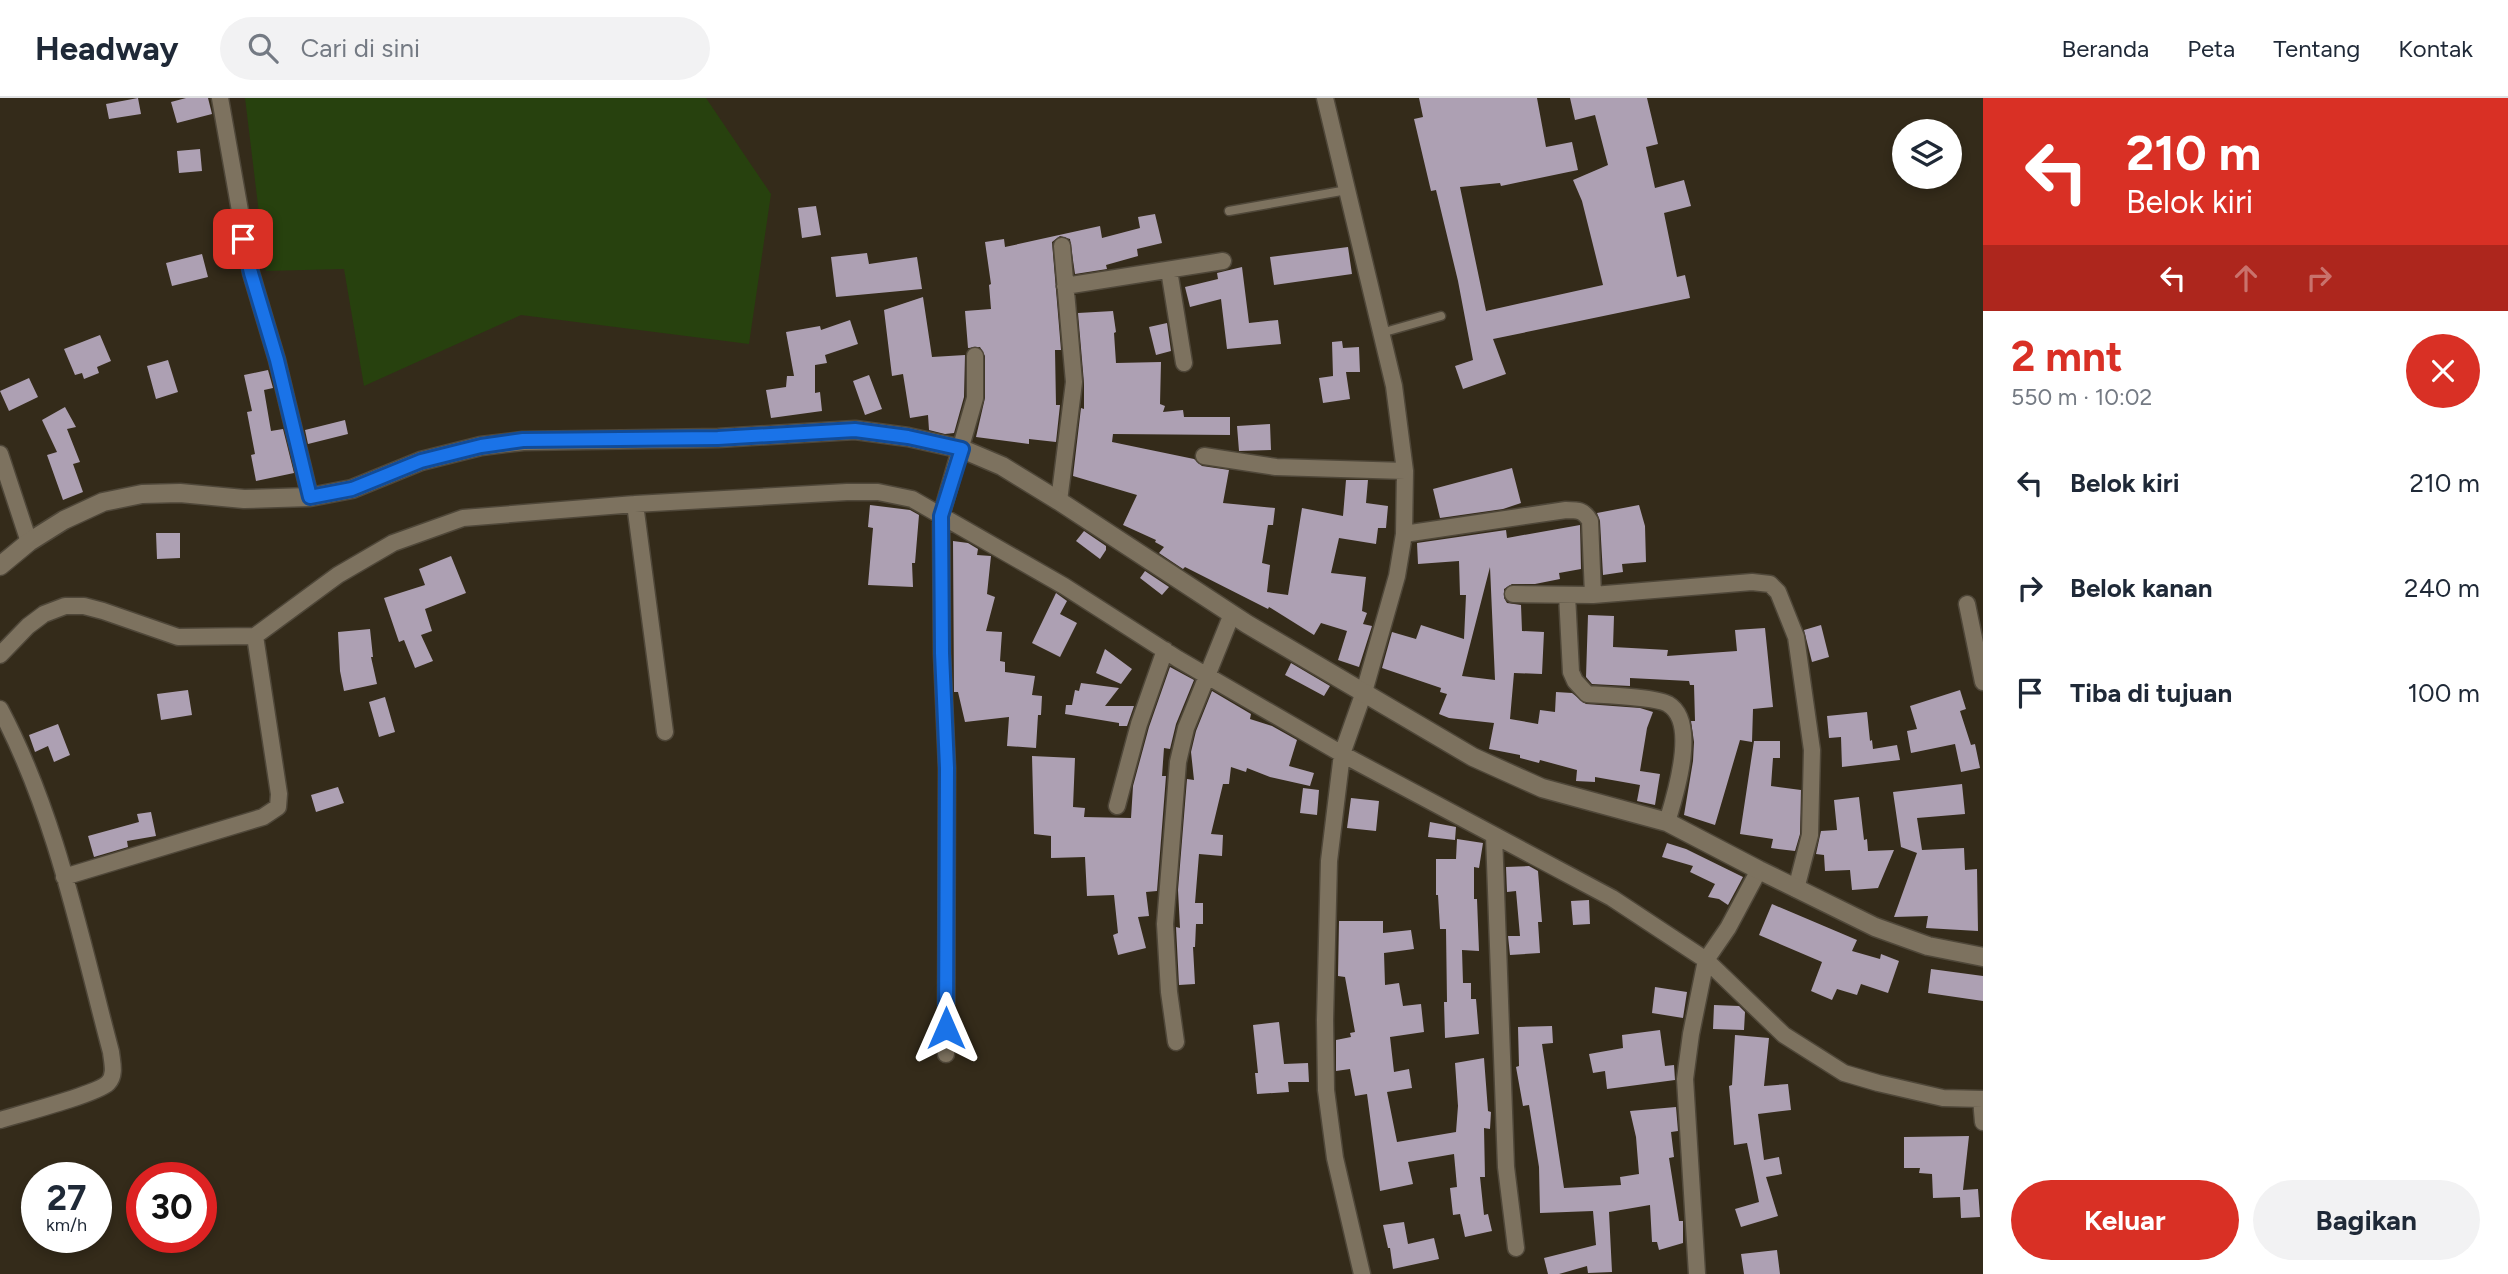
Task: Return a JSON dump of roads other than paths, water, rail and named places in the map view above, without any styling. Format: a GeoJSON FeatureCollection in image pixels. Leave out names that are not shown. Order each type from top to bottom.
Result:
{"type":"FeatureCollection","features":[{"type":"Feature","properties":{"kind":"main road"},"geometry":{"type":"LineString","coordinates":[[0,566],[29,542],[64,520],[103,502],[142,494],[180,493],[244,499],[310,497],[352,489],[421,461],[481,446],[523,440],[718,438],[855,430],[908,437],[962,449],[1002,466],[1361,699],[1473,757],[1542,788],[1667,822],[1875,927],[1917,942],[1983,957]]}},
{"type":"Feature","properties":{"kind":"street"},"geometry":{"type":"LineString","coordinates":[[220,98],[251,273],[277,360],[310,497]]}},
{"type":"Feature","properties":{"kind":"street"},"geometry":{"type":"LineString","coordinates":[[1325,98],[1394,386],[1405,471],[1404,534],[1390,606],[1336,781],[1329,861],[1326,1090],[1335,1158],[1362,1274]]}},
{"type":"Feature","properties":{"kind":"street"},"geometry":{"type":"LineString","coordinates":[[1059,501],[1074,382],[1062,246]]}},
{"type":"Feature","properties":{"kind":"street"},"geometry":{"type":"LineString","coordinates":[[1065,286],[1223,261]]}},
{"type":"Feature","properties":{"kind":"street"},"geometry":{"type":"LineString","coordinates":[[1169,270],[1184,363]]}},
{"type":"Feature","properties":{"kind":"street"},"geometry":{"type":"LineString","coordinates":[[946,1054],[947,768],[942,640],[943,511],[975,398],[975,356]]}},
{"type":"Feature","properties":{"kind":"street"},"geometry":{"type":"LineString","coordinates":[[0,454],[29,542]]}},
{"type":"Feature","properties":{"kind":"street"},"geometry":{"type":"LineString","coordinates":[[1204,456],[1276,467],[1405,471]]}},
{"type":"Feature","properties":{"kind":"street"},"geometry":{"type":"LineString","coordinates":[[0,655],[28,626],[44,614],[65,606],[84,606],[103,611],[178,637],[255,636],[338,575],[393,543],[463,518],[635,504],[878,492],[912,499],[943,511],[1206,674],[1709,954],[1784,1035],[1844,1073],[1943,1098],[1982,1099],[1983,1122]]}},
{"type":"Feature","properties":{"kind":"street"},"geometry":{"type":"LineString","coordinates":[[635,504],[665,732]]}},
{"type":"Feature","properties":{"kind":"street"},"geometry":{"type":"LineString","coordinates":[[1404,534],[1579,510],[1584,512],[1590,521],[1593,595]]}},
{"type":"Feature","properties":{"kind":"street"},"geometry":{"type":"LineString","coordinates":[[1513,594],[1593,595],[1763,582],[1770,584],[1778,592],[1796,637],[1812,750],[1810,835],[1796,889]]}},
{"type":"Feature","properties":{"kind":"street"},"geometry":{"type":"LineString","coordinates":[[1567,595],[1571,672],[1580,688],[1587,694],[1663,701],[1677,713],[1684,741],[1682,770],[1667,822]]}},
{"type":"Feature","properties":{"kind":"street"},"geometry":{"type":"LineString","coordinates":[[1967,604],[1983,682]]}},
{"type":"Feature","properties":{"kind":"street"},"geometry":{"type":"LineString","coordinates":[[1176,1042],[1169,992],[1165,923],[1178,762],[1186,727],[1232,614]]}},
{"type":"Feature","properties":{"kind":"street"},"geometry":{"type":"LineString","coordinates":[[64,877],[263,817],[278,807],[279,794],[255,636]]}},
{"type":"Feature","properties":{"kind":"street"},"geometry":{"type":"LineString","coordinates":[[1117,806],[1139,724],[1165,650]]}},
{"type":"Feature","properties":{"kind":"street"},"geometry":{"type":"LineString","coordinates":[[0,709],[39,796],[64,877],[111,1052],[113,1073],[109,1082],[94,1091],[0,1120]]}},
{"type":"Feature","properties":{"kind":"street"},"geometry":{"type":"LineString","coordinates":[[1494,835],[1506,1167],[1516,1248]]}},
{"type":"Feature","properties":{"kind":"street"},"geometry":{"type":"LineString","coordinates":[[1697,1274],[1685,1079],[1691,1034],[1709,954],[1727,928],[1759,870]]}},
{"type":"Feature","properties":{"kind":"lane"},"geometry":{"type":"LineString","coordinates":[[1229,211],[1347,190]]}},
{"type":"Feature","properties":{"kind":"lane"},"geometry":{"type":"LineString","coordinates":[[1381,333],[1441,316]]}}]}
